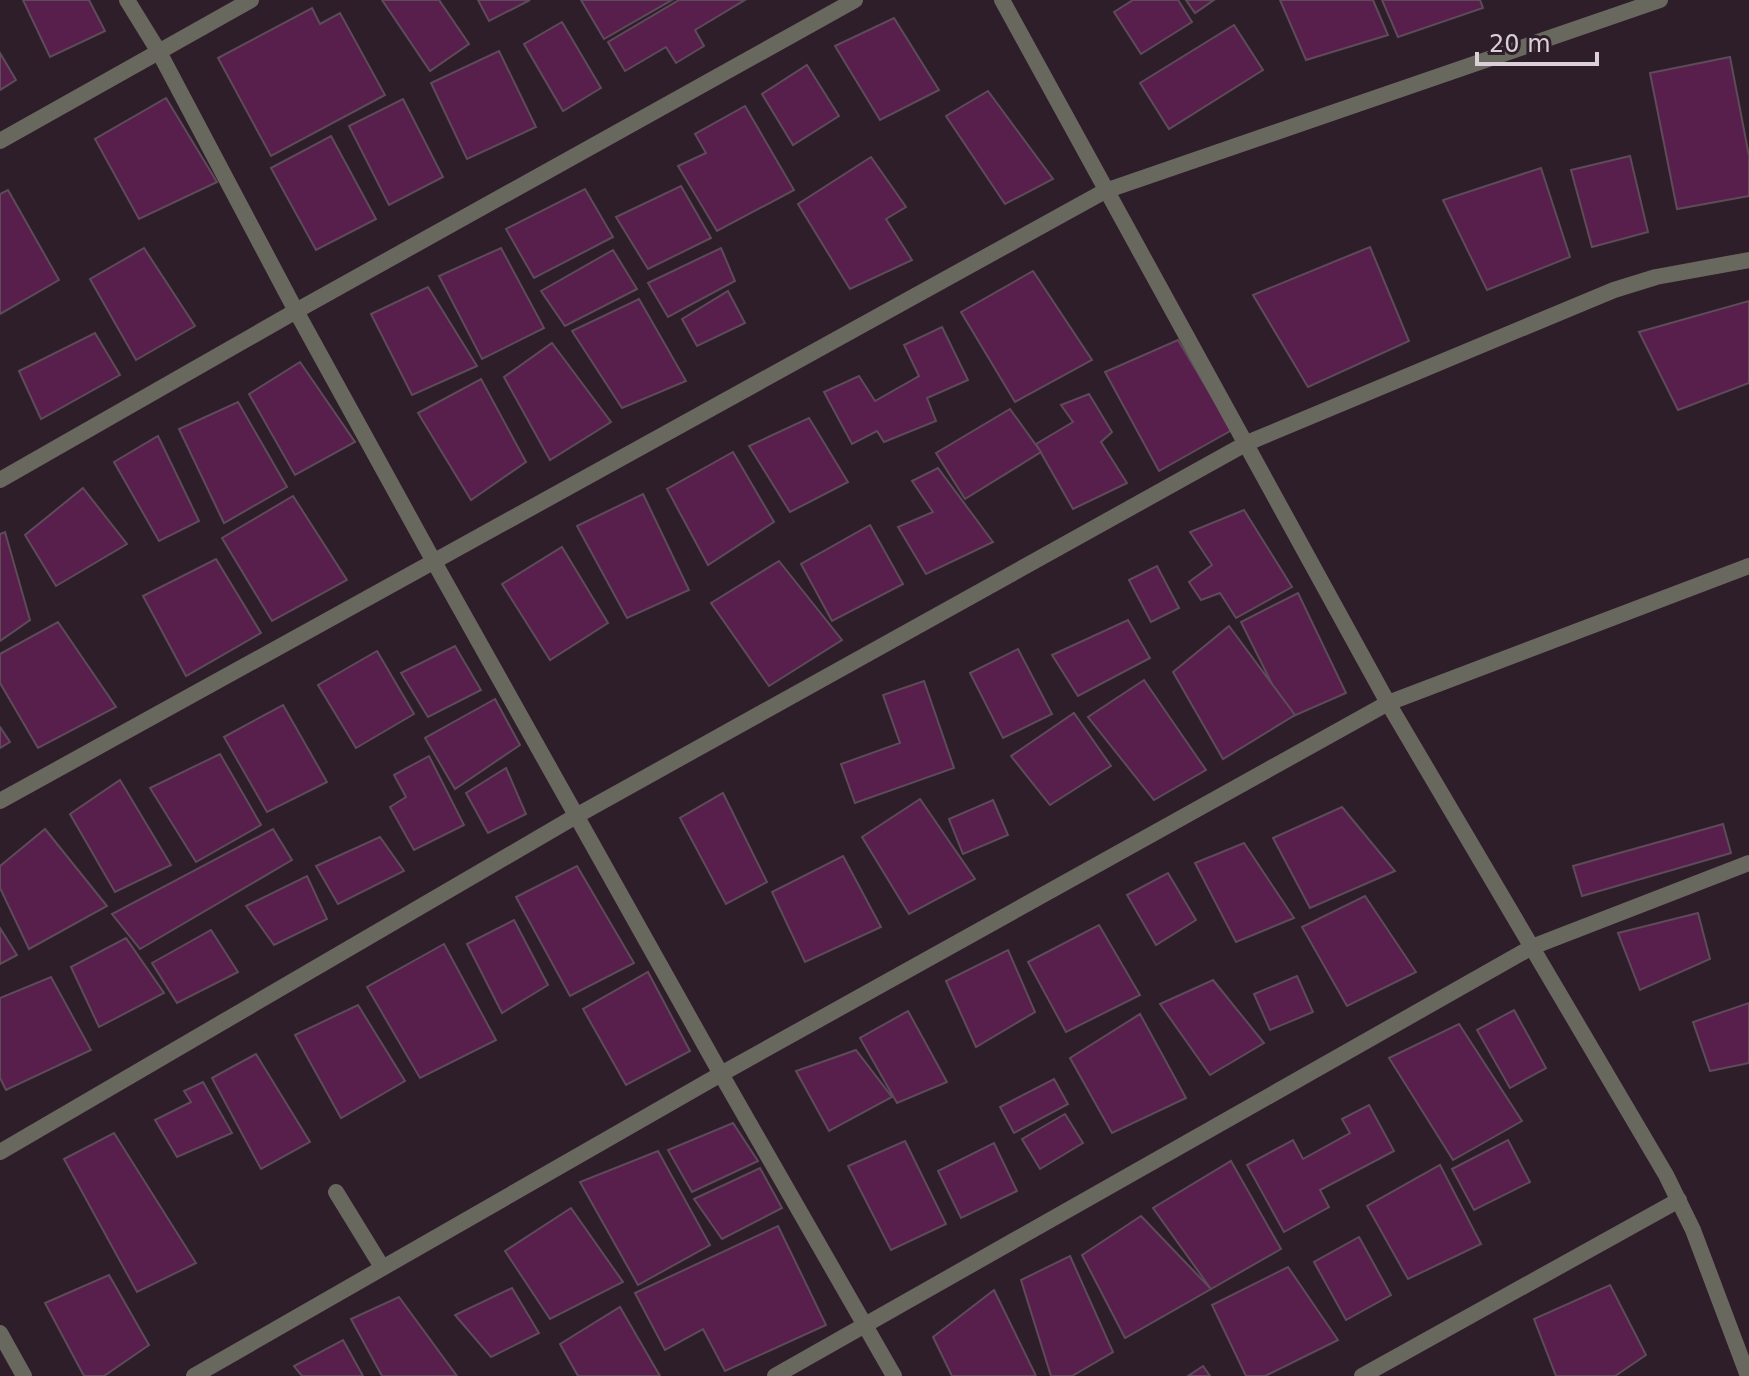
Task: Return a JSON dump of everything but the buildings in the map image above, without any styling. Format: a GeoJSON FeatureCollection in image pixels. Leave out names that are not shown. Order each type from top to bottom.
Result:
{"type":"FeatureCollection","features":[{"type":"Feature","properties":{"kind":"street"},"geometry":{"type":"LineString","coordinates":[[127,0],[159,52],[433,560],[894,1376]]}},
{"type":"Feature","properties":{"kind":"street"},"geometry":{"type":"LineString","coordinates":[[0,141],[251,0]]}},
{"type":"Feature","properties":{"kind":"street"},"geometry":{"type":"LineString","coordinates":[[0,480],[296,311],[855,0]]}},
{"type":"Feature","properties":{"kind":"street"},"geometry":{"type":"LineString","coordinates":[[1002,0],[1388,703],[1679,1200],[1748,1376]]}},
{"type":"Feature","properties":{"kind":"street"},"geometry":{"type":"LineString","coordinates":[[0,801],[1105,191],[1660,0]]}},
{"type":"Feature","properties":{"kind":"street"},"geometry":{"type":"LineString","coordinates":[[0,1152],[576,816],[1247,443],[1614,290],[1671,274],[1749,260]]}},
{"type":"Feature","properties":{"kind":"street"},"geometry":{"type":"LineString","coordinates":[[194,1376],[721,1074],[1388,703],[1749,566]]}},
{"type":"Feature","properties":{"kind":"street"},"geometry":{"type":"LineString","coordinates":[[775,1376],[1532,947],[1749,863]]}},
{"type":"Feature","properties":{"kind":"street"},"geometry":{"type":"LineString","coordinates":[[336,1192],[382,1267]]}},
{"type":"Feature","properties":{"kind":"street"},"geometry":{"type":"LineString","coordinates":[[1362,1376],[1679,1200]]}},
{"type":"Feature","properties":{"kind":"street"},"geometry":{"type":"LineString","coordinates":[[0,1333],[24,1376]]}}]}
